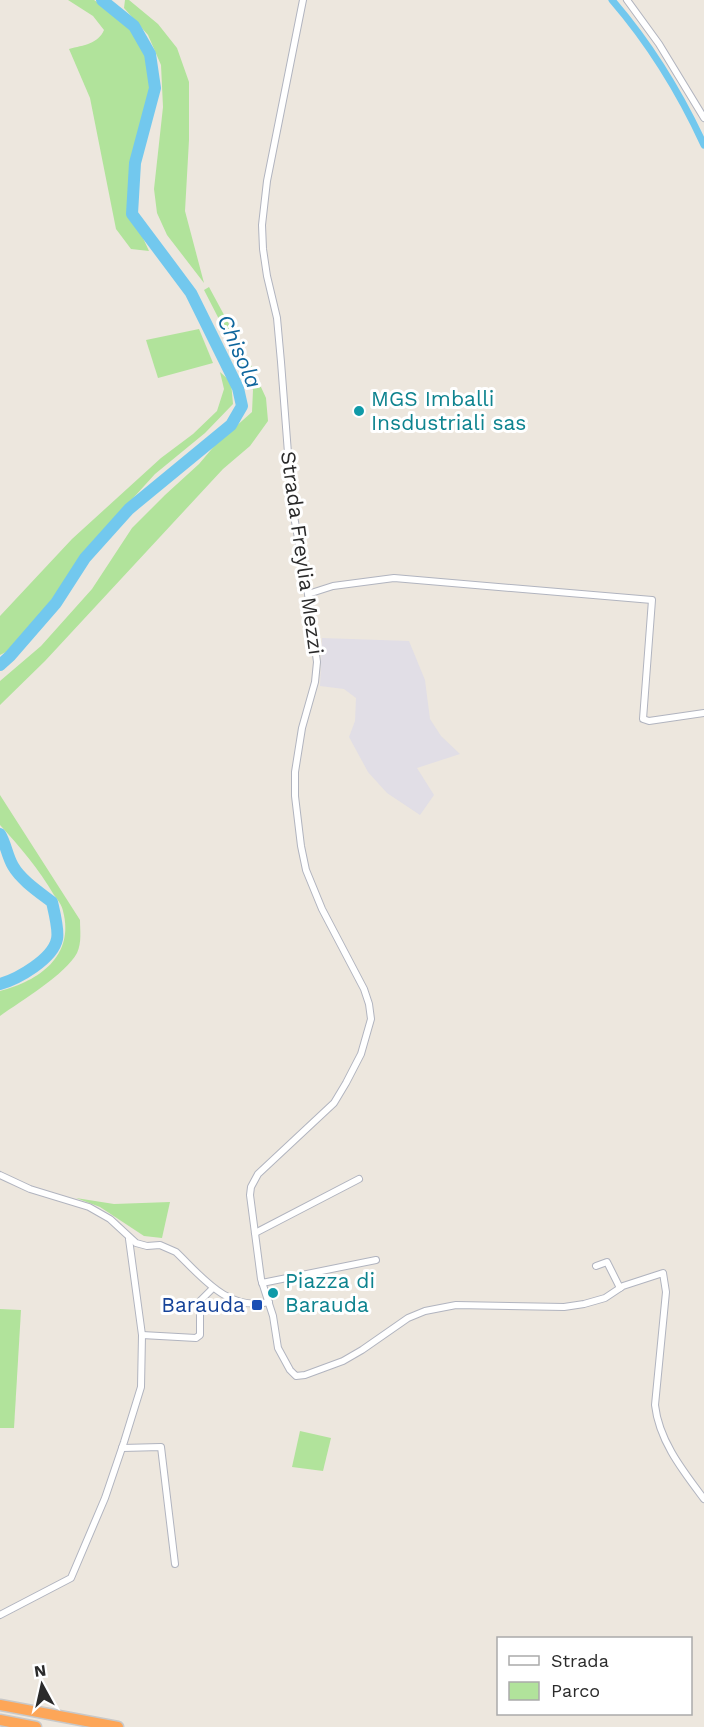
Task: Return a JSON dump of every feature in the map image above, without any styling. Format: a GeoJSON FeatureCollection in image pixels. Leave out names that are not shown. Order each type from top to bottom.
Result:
{"type":"FeatureCollection","features":[{"type":"Feature","properties":{"kind":"highway"},"geometry":{"type":"LineString","coordinates":[[0,1705],[118,1727]]}},
{"type":"Feature","properties":{"kind":"highway"},"geometry":{"type":"LineString","coordinates":[[0,1720],[36,1727]]}},
{"type":"Feature","properties":{"kind":"street","name":"Strada Freylia Mezzi"},"geometry":{"type":"LineString","coordinates":[[303,0],[267,181],[262,225],[267,276],[277,318],[292,505],[308,594],[317,662],[315,682],[302,728],[295,772],[297,823],[306,870],[322,909],[364,989],[371,1019],[361,1054],[333,1103],[258,1174],[251,1187],[250,1195],[262,1283],[277,1333],[278,1348],[290,1370],[296,1376],[343,1361],[408,1318],[424,1311],[456,1305],[564,1307],[605,1298],[620,1288]]}},
{"type":"Feature","properties":{"kind":"street"},"geometry":{"type":"LineString","coordinates":[[627,0],[659,44],[704,118]]}},
{"type":"Feature","properties":{"kind":"street"},"geometry":{"type":"LineString","coordinates":[[308,594],[333,586],[394,578],[652,600],[643,719],[649,722],[704,713]]}},
{"type":"Feature","properties":{"kind":"street"},"geometry":{"type":"LineString","coordinates":[[0,1175],[30,1189],[88,1207],[110,1219],[129,1239],[136,1243],[147,1246],[160,1245],[176,1252],[213,1288],[227,1297],[245,1303],[269,1302]]}},
{"type":"Feature","properties":{"kind":"street"},"geometry":{"type":"LineString","coordinates":[[255,1233],[359,1179]]}},
{"type":"Feature","properties":{"kind":"street"},"geometry":{"type":"LineString","coordinates":[[0,1615],[71,1578],[105,1498],[141,1387],[142,1335],[129,1239]]}},
{"type":"Feature","properties":{"kind":"street"},"geometry":{"type":"LineString","coordinates":[[262,1283],[376,1260]]}},
{"type":"Feature","properties":{"kind":"street"},"geometry":{"type":"LineString","coordinates":[[596,1266],[607,1262],[620,1288],[663,1274],[666,1292],[655,1405],[656,1418],[678,1464],[704,1499]]}},
{"type":"Feature","properties":{"kind":"street"},"geometry":{"type":"LineString","coordinates":[[142,1335],[196,1338],[200,1335],[200,1301],[213,1288]]}},
{"type":"Feature","properties":{"kind":"street"},"geometry":{"type":"LineString","coordinates":[[122,1448],[161,1447],[175,1564]]}},
{"type":"Feature","properties":{"kind":"shaded area"},"geometry":{"type":"Polygon","coordinates":[[[322,638],[409,641],[425,680],[430,719],[441,736],[460,754],[417,768],[434,795],[420,815],[387,793],[368,772],[349,737],[355,721],[356,698],[344,689],[320,686],[322,638]]]}},
{"type":"Feature","properties":{"kind":"green space"},"geometry":{"type":"Polygon","coordinates":[[[68,0],[94,0],[134,26],[150,54],[155,88],[131,159],[132,214],[149,251],[131,249],[116,229],[90,98],[69,49],[94,41],[104,30],[93,16],[68,0]]]}},
{"type":"Feature","properties":{"kind":"green space"},"geometry":{"type":"Polygon","coordinates":[[[125,0],[129,0],[158,24],[177,48],[189,82],[185,211],[204,283],[167,235],[157,213],[154,189],[163,107],[161,65],[148,35],[124,8],[125,0]]]}},
{"type":"Feature","properties":{"kind":"green space"},"geometry":{"type":"Polygon","coordinates":[[[209,287],[266,398],[268,421],[250,446],[223,469],[45,661],[0,705],[0,681],[41,646],[92,589],[132,528],[199,464],[216,444],[252,412],[253,390],[204,290],[209,287]]]}},
{"type":"Feature","properties":{"kind":"green space"},"geometry":{"type":"Polygon","coordinates":[[[199,329],[213,363],[158,378],[146,340],[199,329]]]}},
{"type":"Feature","properties":{"kind":"green space"},"geometry":{"type":"Polygon","coordinates":[[[220,372],[231,382],[233,404],[205,433],[155,474],[105,529],[29,629],[0,655],[0,616],[72,539],[161,458],[193,434],[217,411],[224,389],[220,372]]]}},
{"type":"Feature","properties":{"kind":"green space"},"geometry":{"type":"Polygon","coordinates":[[[0,795],[80,920],[80,945],[77,953],[63,970],[0,1016],[0,991],[28,981],[51,964],[64,941],[65,927],[59,902],[36,867],[0,825],[0,795]]]}},
{"type":"Feature","properties":{"kind":"green space"},"geometry":{"type":"Polygon","coordinates":[[[76,1198],[114,1204],[170,1202],[162,1238],[144,1236],[100,1207],[76,1198]]]}},
{"type":"Feature","properties":{"kind":"green space"},"geometry":{"type":"Polygon","coordinates":[[[0,1309],[21,1310],[14,1428],[0,1428],[0,1309]]]}},
{"type":"Feature","properties":{"kind":"green space"},"geometry":{"type":"Polygon","coordinates":[[[300,1431],[331,1438],[323,1471],[292,1467],[300,1431]]]}},
{"type":"Feature","properties":{"kind":"waterway","name":"Chisola"},"geometry":{"type":"LineString","coordinates":[[0,665],[56,603],[85,558],[129,509],[231,425],[242,406],[238,388],[191,293],[132,214],[135,163],[155,88],[150,54],[134,26],[102,0]]}},
{"type":"Feature","properties":{"kind":"waterway"},"geometry":{"type":"LineString","coordinates":[[612,0],[639,34],[663,70],[704,145]]}},
{"type":"Feature","properties":{"kind":"waterway","name":"Chisola"},"geometry":{"type":"LineString","coordinates":[[0,834],[16,871],[52,902],[57,935],[54,946],[42,961],[16,978],[0,984]]}},
{"type":"Feature","properties":{"kind":"place","name":"MGS Imballi Insdustriali sas"},"geometry":{"type":"Point","coordinates":[359,411]}},
{"type":"Feature","properties":{"kind":"place","name":"Piazza di Barauda"},"geometry":{"type":"Point","coordinates":[273,1293]}},
{"type":"Feature","properties":{"kind":"place","name":"Barauda"},"geometry":{"type":"Point","coordinates":[257,1305]}}]}
